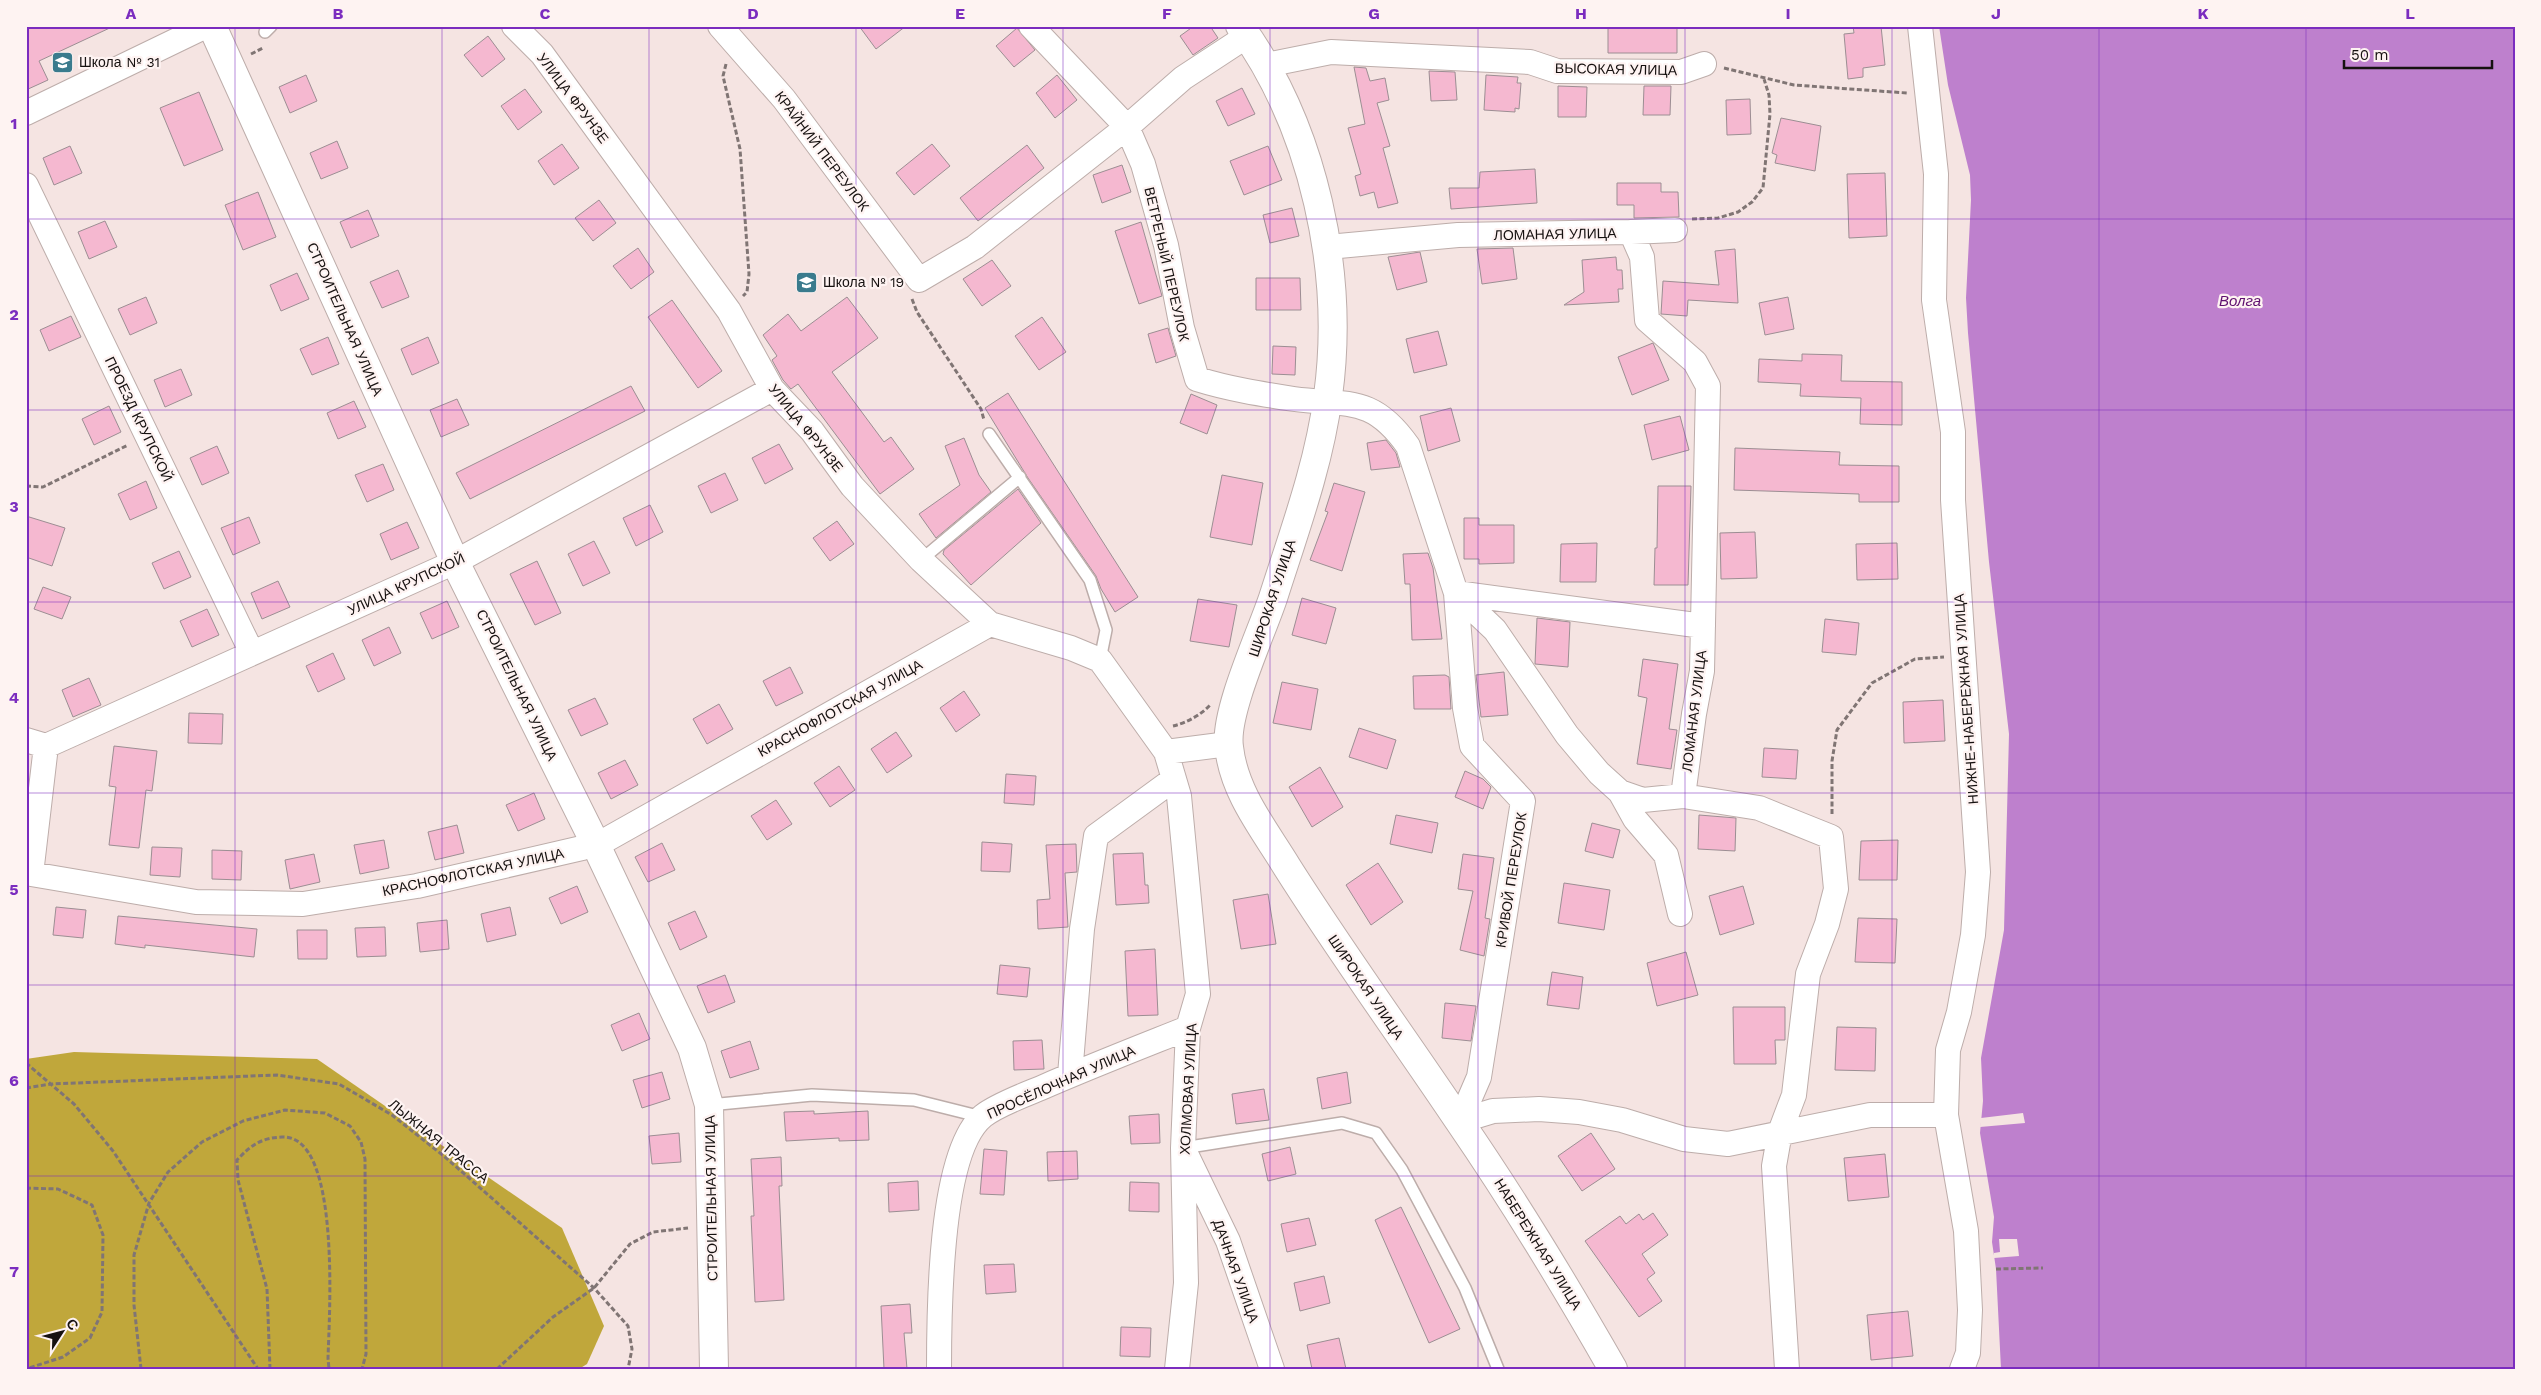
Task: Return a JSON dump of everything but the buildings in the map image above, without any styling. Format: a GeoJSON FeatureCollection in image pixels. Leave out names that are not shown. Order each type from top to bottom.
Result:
{"type":"FeatureCollection","features":[{"type":"Feature","properties":{"kind":"street"},"geometry":{"type":"LineString","coordinates":[[26,113],[206,26]]}},
{"type":"Feature","properties":{"kind":"street","name":"СТРОИТЕЛЬНАЯ УЛИЦА"},"geometry":{"type":"LineString","coordinates":[[212,26],[456,562],[595,843],[692,1048],[709,1105],[714,1369]]}},
{"type":"Feature","properties":{"kind":"street","name":"УЛИЦА ФРУНЗЕ"},"geometry":{"type":"LineString","coordinates":[[514,26],[542,54],[729,311],[772,389],[812,432],[852,486],[921,560],[990,624],[1072,648],[1100,660]]}},
{"type":"Feature","properties":{"kind":"street","name":"ВЕТРЕНЫЙ ПЕРЕУЛОК"},"geometry":{"type":"LineString","coordinates":[[1031,26],[1127,126],[1143,164],[1166,245],[1182,328],[1197,379],[1238,391],[1306,400],[1328,400]]}},
{"type":"Feature","properties":{"kind":"street","name":"НИЖНЕ-НАБЕРЕЖНАЯ УЛИЦА"},"geometry":{"type":"LineString","coordinates":[[1920,26],[1936,174],[1934,300],[1953,432],[1953,500],[1978,872],[1971,944],[1959,1012],[1948,1050],[1946,1115],[1966,1231],[1970,1310],[1968,1353],[1962,1369]]}},
{"type":"Feature","properties":{"kind":"street"},"geometry":{"type":"LineString","coordinates":[[919,280],[975,247],[1127,126],[1183,78],[1244,31]]}},
{"type":"Feature","properties":{"kind":"street","name":"ШИРОКАЯ УЛИЦА"},"geometry":{"type":"LineString","coordinates":[[1244,31],[1276,83],[1310,171],[1328,247],[1334,354],[1328,400],[1315,460],[1272,602],[1231,718],[1228,744],[1234,776],[1244,798],[1371,996],[1460,1121]]}},
{"type":"Feature","properties":{"kind":"street","name":"КРАЙНИЙ ПЕРЕУЛОК"},"geometry":{"type":"LineString","coordinates":[[727,34],[784,99],[919,280]]}},
{"type":"Feature","properties":{"kind":"street","name":"ВЫСОКАЯ УЛИЦА"},"geometry":{"type":"LineString","coordinates":[[1266,65],[1331,52],[1530,62],[1557,71],[1681,72],[1704,64]]}},
{"type":"Feature","properties":{"kind":"street","name":"ПРОЕЗД КРУПСКОЙ"},"geometry":{"type":"LineString","coordinates":[[26,185],[252,653]]}},
{"type":"Feature","properties":{"kind":"street"},"geometry":{"type":"LineString","coordinates":[[1631,232],[1675,230]]}},
{"type":"Feature","properties":{"kind":"street","name":"ЛОМАНАЯ УЛИЦА"},"geometry":{"type":"LineString","coordinates":[[1328,247],[1458,236],[1631,232],[1642,257],[1647,320],[1695,362],[1708,386],[1708,484],[1702,671],[1683,796]]}},
{"type":"Feature","properties":{"kind":"street","name":"УЛИЦА КРУПСКОЙ"},"geometry":{"type":"LineString","coordinates":[[36,743],[252,653],[456,562],[772,389]]}},
{"type":"Feature","properties":{"kind":"street","name":"КРИВОЙ ПЕРЕУЛОК"},"geometry":{"type":"LineString","coordinates":[[1328,400],[1353,403],[1381,416],[1397,431],[1408,446],[1456,593],[1465,708],[1472,746],[1523,801],[1479,1077],[1460,1121]]}},
{"type":"Feature","properties":{"kind":"street"},"geometry":{"type":"LineString","coordinates":[[1456,593],[1703,626]]}},
{"type":"Feature","properties":{"kind":"street","name":"КРИВОЙ ПЕРЕУЛОК"},"geometry":{"type":"LineString","coordinates":[[1456,593],[1495,630],[1567,734],[1599,773],[1620,792],[1635,819],[1666,855],[1680,914]]}},
{"type":"Feature","properties":{"kind":"street","name":"КРАСНОФЛОТСКАЯ УЛИЦА"},"geometry":{"type":"LineString","coordinates":[[36,743],[29,878],[196,902],[303,904],[417,886],[595,843],[612,836],[990,624]]}},
{"type":"Feature","properties":{"kind":"street"},"geometry":{"type":"LineString","coordinates":[[1100,660],[1166,752],[1228,744]]}},
{"type":"Feature","properties":{"kind":"street","name":"ХОЛМОВАЯ УЛИЦА"},"geometry":{"type":"LineString","coordinates":[[1166,752],[1179,796],[1198,994],[1188,1028],[1184,1148],[1186,1283],[1177,1369]]}},
{"type":"Feature","properties":{"kind":"street"},"geometry":{"type":"LineString","coordinates":[[1070,1075],[1082,929],[1096,836],[1174,779]]}},
{"type":"Feature","properties":{"kind":"street"},"geometry":{"type":"LineString","coordinates":[[1620,792],[1643,800],[1683,796],[1759,808],[1831,837],[1836,888],[1827,924],[1808,974],[1794,1095],[1780,1132],[1774,1166],[1787,1369]]}},
{"type":"Feature","properties":{"kind":"street","name":"ПРОСЁЛОЧНАЯ УЛИЦА"},"geometry":{"type":"LineString","coordinates":[[939,1369],[939,1328],[948,1196],[962,1146],[982,1117],[1070,1075],[1188,1028]]}},
{"type":"Feature","properties":{"kind":"street"},"geometry":{"type":"LineString","coordinates":[[1460,1121],[1493,1111],[1539,1109],[1579,1112],[1622,1120],[1684,1139],[1728,1144],[1870,1115],[1946,1115]]}},
{"type":"Feature","properties":{"kind":"street","name":"НАБЕРЕЖНАЯ УЛИЦА"},"geometry":{"type":"LineString","coordinates":[[1460,1121],[1580,1310],[1613,1369]]}},
{"type":"Feature","properties":{"kind":"street","name":"ДАЧНАЯ УЛИЦА"},"geometry":{"type":"LineString","coordinates":[[1184,1148],[1228,1241],[1272,1369]]}},
{"type":"Feature","properties":{"kind":"lane"},"geometry":{"type":"LineString","coordinates":[[989,434],[1090,580],[1106,630],[1100,660]]}},
{"type":"Feature","properties":{"kind":"lane"},"geometry":{"type":"LineString","coordinates":[[921,560],[1020,477]]}},
{"type":"Feature","properties":{"kind":"lane"},"geometry":{"type":"LineString","coordinates":[[709,1105],[812,1095],[914,1100],[982,1117]]}},
{"type":"Feature","properties":{"kind":"lane"},"geometry":{"type":"LineString","coordinates":[[1184,1148],[1342,1123],[1376,1133],[1402,1170],[1465,1288],[1498,1369]]}},
{"type":"Feature","properties":{"kind":"path"},"geometry":{"type":"LineString","coordinates":[[727,34],[723,76],[740,149],[749,274],[747,292],[729,311]]}},
{"type":"Feature","properties":{"kind":"path"},"geometry":{"type":"LineString","coordinates":[[1704,64],[1794,85],[1896,93],[1928,92]]}},
{"type":"Feature","properties":{"kind":"path"},"geometry":{"type":"LineString","coordinates":[[1675,230],[1686,220],[1718,218],[1738,212],[1752,202],[1763,188],[1770,114],[1769,95],[1764,78]]}},
{"type":"Feature","properties":{"kind":"path"},"geometry":{"type":"LineString","coordinates":[[919,280],[910,293],[916,312],[980,409],[989,434]]}},
{"type":"Feature","properties":{"kind":"path"},"geometry":{"type":"LineString","coordinates":[[26,486],[43,487],[147,435]]}},
{"type":"Feature","properties":{"kind":"path"},"geometry":{"type":"LineString","coordinates":[[1831,837],[1832,761],[1837,730],[1872,683],[1915,659],[1962,656]]}},
{"type":"Feature","properties":{"kind":"path"},"geometry":{"type":"LineString","coordinates":[[26,1063],[74,1104],[113,1151],[258,1369]]}},
{"type":"Feature","properties":{"kind":"path","name":"ЛЫЖНАЯ ТРАССА"},"geometry":{"type":"LineString","coordinates":[[26,1088],[51,1084],[276,1075],[339,1084],[392,1115],[430,1145],[594,1288],[628,1326],[632,1349],[628,1369]]}},
{"type":"Feature","properties":{"kind":"path"},"geometry":{"type":"LineString","coordinates":[[141,1369],[134,1305],[134,1255],[149,1203],[168,1172],[202,1142],[243,1121],[284,1110],[325,1113],[350,1126],[361,1142],[365,1159],[366,1354],[362,1369]]}},
{"type":"Feature","properties":{"kind":"path"},"geometry":{"type":"LineString","coordinates":[[270,1369],[268,1289],[238,1180],[237,1160],[251,1145],[268,1138],[286,1137],[302,1142],[314,1159],[322,1183],[330,1285],[329,1369]]}},
{"type":"Feature","properties":{"kind":"path"},"geometry":{"type":"LineString","coordinates":[[26,1188],[58,1189],[92,1205],[103,1235],[102,1312],[90,1338],[63,1356],[26,1369]]}},
{"type":"Feature","properties":{"kind":"path"},"geometry":{"type":"LineString","coordinates":[[497,1369],[553,1317],[594,1288],[630,1244],[653,1232],[697,1228]]}},
{"type":"Feature","properties":{"kind":"path"},"geometry":{"type":"LineString","coordinates":[[1996,1269],[2043,1268]]}},
{"type":"Feature","properties":{"kind":"shaded area"},"geometry":{"type":"Polygon","coordinates":[[[74,1052],[317,1059],[562,1228],[604,1326],[587,1364],[579,1369],[26,1369],[26,1059],[74,1052]]]}},
{"type":"Feature","properties":{"kind":"water","name":"Волга"},"geometry":{"type":"Polygon","coordinates":[[[1939,26],[2515,26],[2515,1369],[2001,1369],[1996,1269],[1992,1242],[1994,1217],[1980,1133],[1983,1101],[1981,1058],[2004,930],[2009,734],[1989,562],[1968,333],[1966,298],[1971,200],[1970,175],[1948,85],[1939,26]]]}},
{"type":"Feature","properties":{"kind":"pier"},"geometry":{"type":"Polygon","coordinates":[[[2023,1113],[2025,1123],[1980,1127],[1981,1118],[2023,1113]]]}},
{"type":"Feature","properties":{"kind":"pier"},"geometry":{"type":"Polygon","coordinates":[[[1999,1239],[2017,1239],[2019,1256],[1994,1258],[1994,1253],[2000,1252],[1999,1239]]]}},
{"type":"Feature","properties":{"kind":"place","name":"Школа № 31"},"geometry":{"type":"Point","coordinates":[63,62]}},
{"type":"Feature","properties":{"kind":"place","name":"Школа № 19"},"geometry":{"type":"Point","coordinates":[807,282]}}]}
